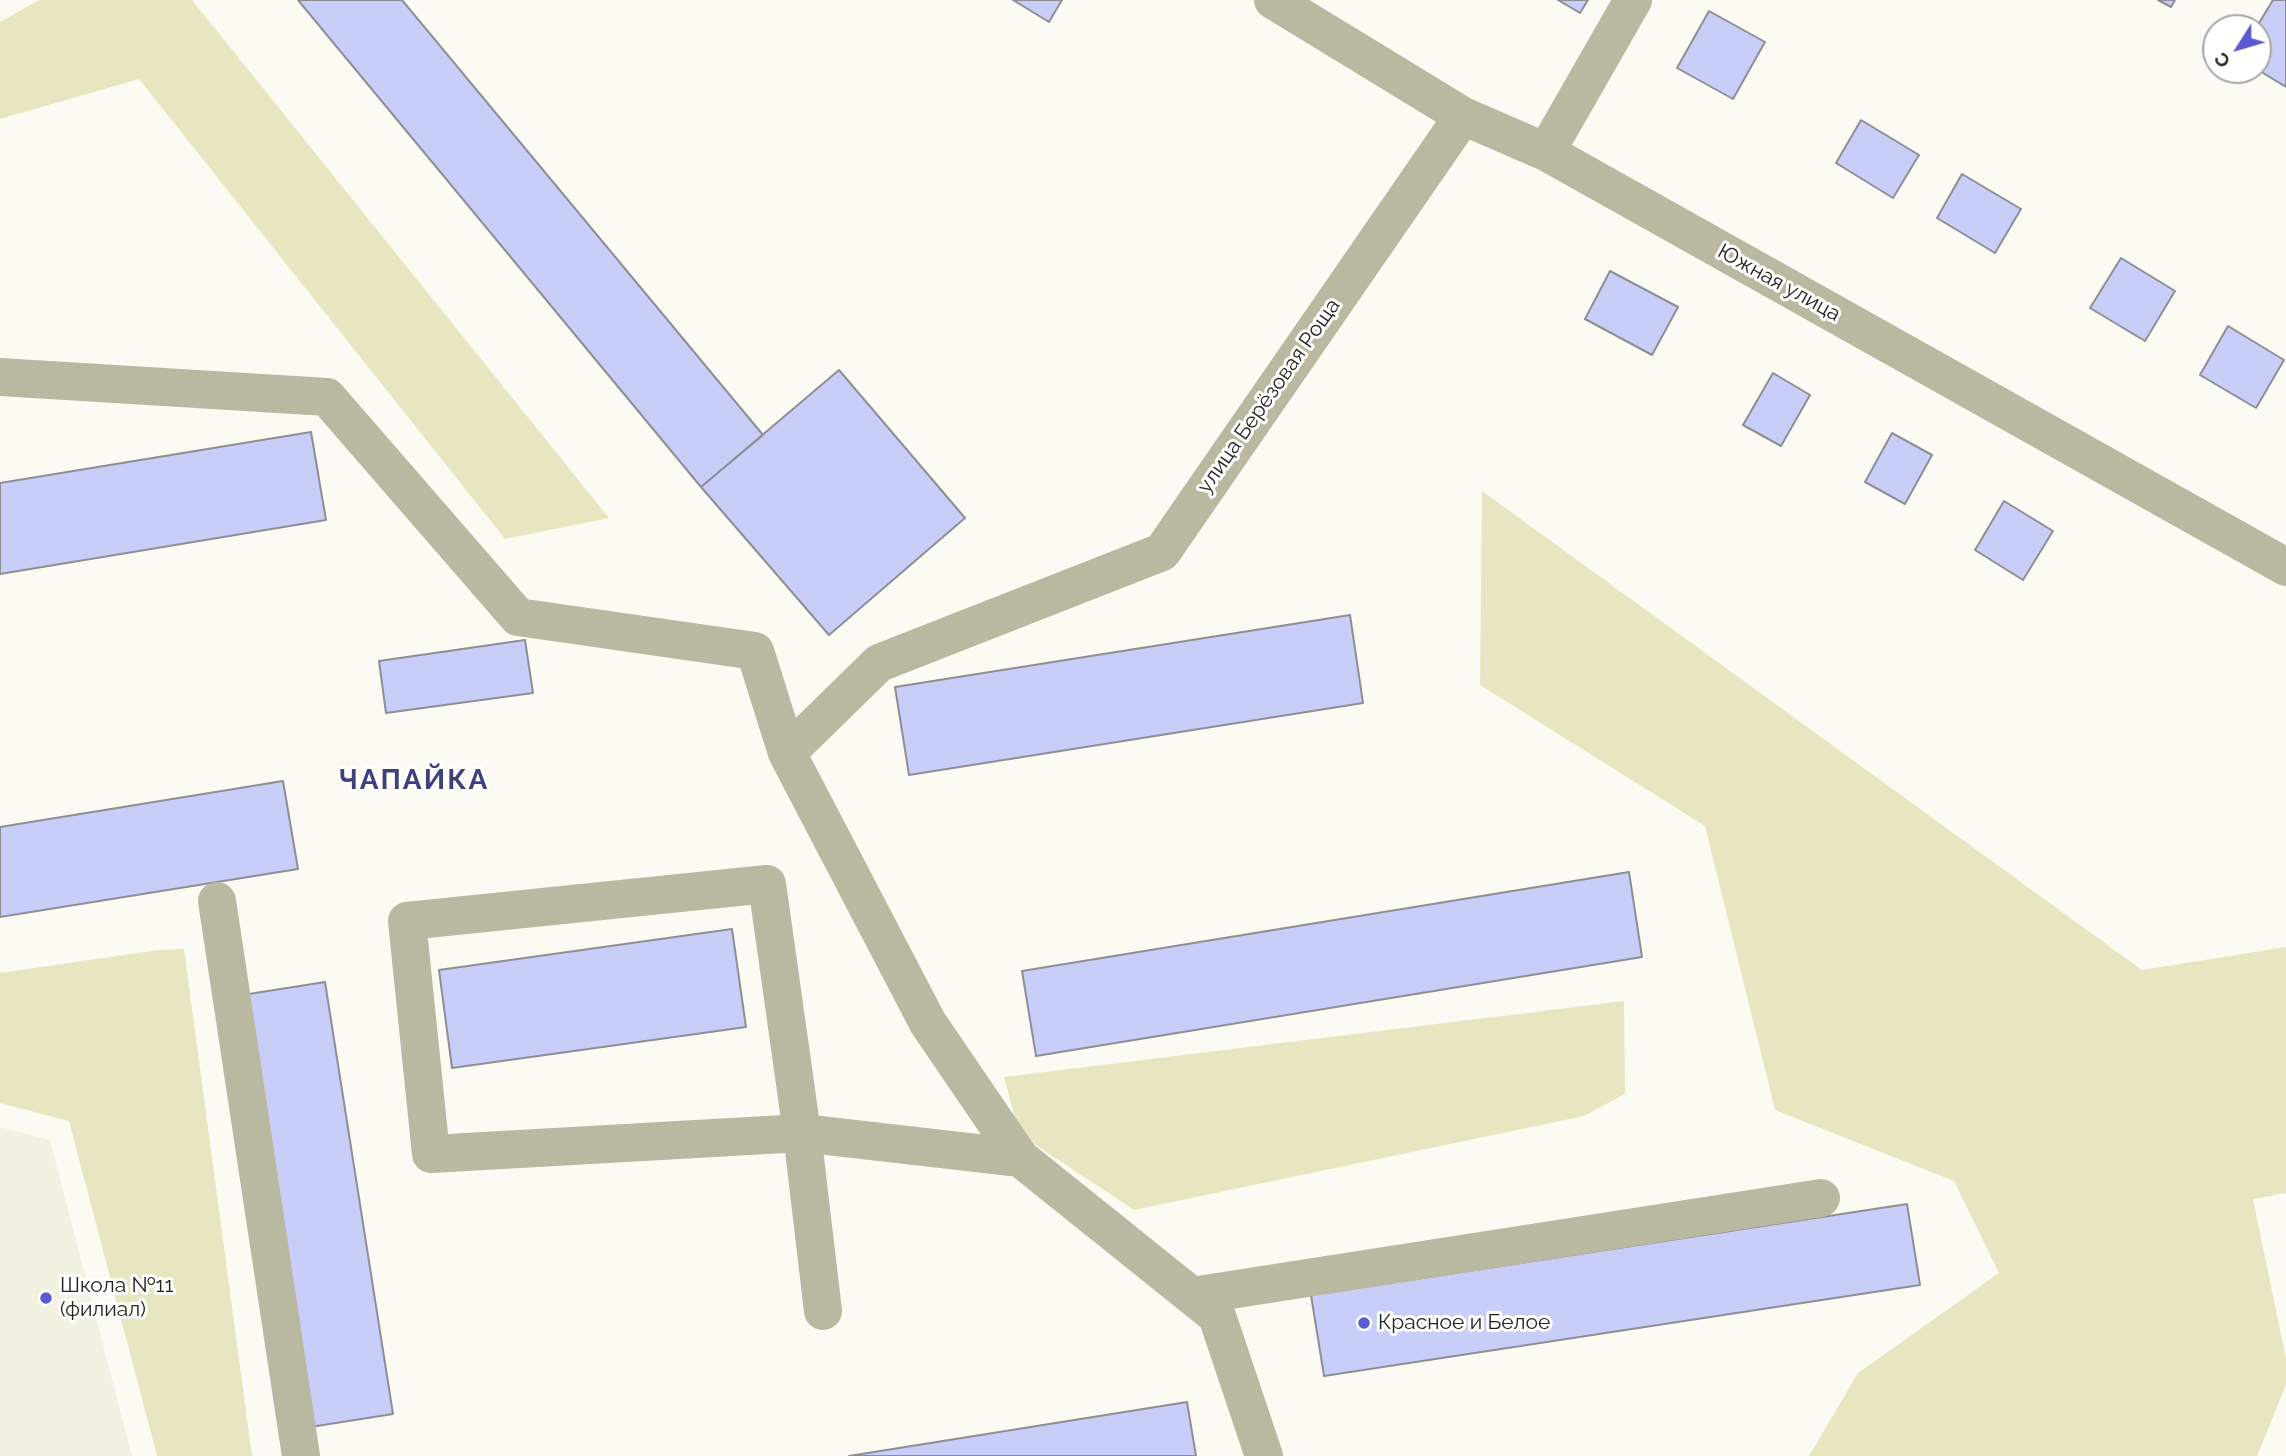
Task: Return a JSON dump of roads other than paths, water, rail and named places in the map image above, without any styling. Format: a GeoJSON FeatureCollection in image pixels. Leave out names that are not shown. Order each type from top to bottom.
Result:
{"type":"FeatureCollection","features":[{"type":"Feature","properties":{"kind":"street","name":"Южная улица"},"geometry":{"type":"LineString","coordinates":[[1273,0],[1463,116],[1546,152],[2286,567]]}},
{"type":"Feature","properties":{"kind":"street"},"geometry":{"type":"LineString","coordinates":[[1546,152],[1633,0]]}},
{"type":"Feature","properties":{"kind":"street","name":"улица Берёзовая Роща"},"geometry":{"type":"LineString","coordinates":[[787,753],[880,663],[1162,552],[1463,116]]}},
{"type":"Feature","properties":{"kind":"street"},"geometry":{"type":"LineString","coordinates":[[0,377],[327,397],[517,617],[755,651],[787,753],[928,1023],[1020,1158],[1217,1316],[1264,1456]]}},
{"type":"Feature","properties":{"kind":"street"},"geometry":{"type":"LineString","coordinates":[[823,1311],[802,1133],[767,884],[407,921],[431,1154],[802,1133],[1020,1158]]}},
{"type":"Feature","properties":{"kind":"street"},"geometry":{"type":"LineString","coordinates":[[217,901],[301,1456]]}},
{"type":"Feature","properties":{"kind":"street"},"geometry":{"type":"LineString","coordinates":[[1192,1296],[1821,1198]]}},
{"type":"Feature","properties":{"kind":"place","name":"Школа №11 (филиал)"},"geometry":{"type":"Point","coordinates":[46,1298]}},
{"type":"Feature","properties":{"kind":"place","name":"Красное и Белое"},"geometry":{"type":"Point","coordinates":[1364,1323]}},
{"type":"Feature","properties":{"kind":"district","name":"ЧАПАЙКА"},"geometry":{"type":"Point","coordinates":[414,781]}}]}
